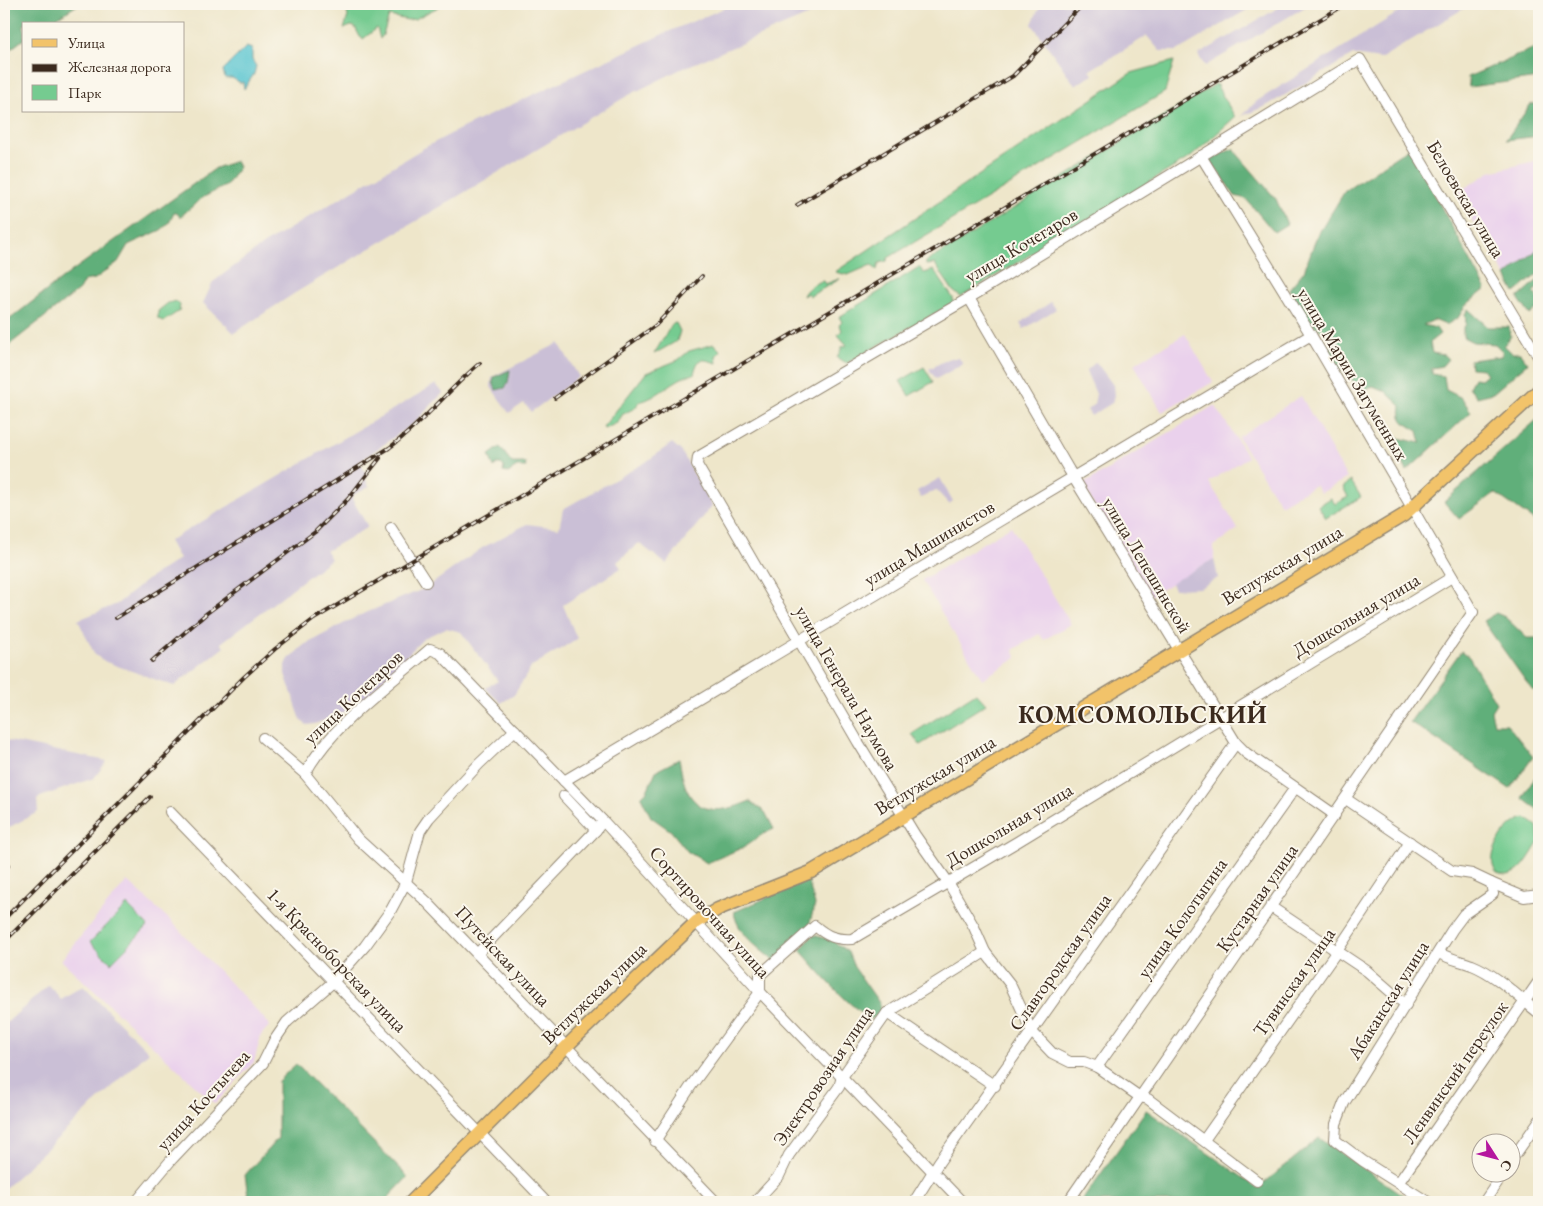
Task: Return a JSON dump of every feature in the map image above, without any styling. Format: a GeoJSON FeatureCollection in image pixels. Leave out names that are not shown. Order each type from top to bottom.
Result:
{"type":"FeatureCollection","features":[{"type":"Feature","properties":{"kind":"main road","name":"Ветлужская улица"},"geometry":{"type":"LineString","coordinates":[[412,1202],[565,1047],[696,922],[718,909],[811,872],[1412,509],[1539,390]]}},
{"type":"Feature","properties":{"kind":"street","name":"улица Кочегаров"},"geometry":{"type":"LineString","coordinates":[[698,457],[969,298],[1360,59]]}},
{"type":"Feature","properties":{"kind":"street","name":"Белоевская улица"},"geometry":{"type":"LineString","coordinates":[[1360,59],[1539,358]]}},
{"type":"Feature","properties":{"kind":"street","name":"улица Марии Загуменных"},"geometry":{"type":"LineString","coordinates":[[1201,156],[1311,335],[1473,612]]}},
{"type":"Feature","properties":{"kind":"street","name":"улица Лепешинской"},"geometry":{"type":"LineString","coordinates":[[969,298],[1074,477],[1236,743],[1246,753],[1335,816]]}},
{"type":"Feature","properties":{"kind":"street","name":"улица Машинистов"},"geometry":{"type":"LineString","coordinates":[[564,781],[1311,335]]}},
{"type":"Feature","properties":{"kind":"street","name":"улица Генерала Наумова"},"geometry":{"type":"LineString","coordinates":[[698,457],[697,465],[799,642],[904,817],[948,882],[974,927],[985,952],[1010,984],[1032,1032],[1052,1053],[1070,1062],[1084,1062],[1097,1067],[1140,1096],[1148,1099],[1257,1181]]}},
{"type":"Feature","properties":{"kind":"street"},"geometry":{"type":"LineString","coordinates":[[391,528],[426,582]]}},
{"type":"Feature","properties":{"kind":"street","name":"Дошкольная улица"},"geometry":{"type":"LineString","coordinates":[[655,1141],[691,1086],[760,992],[760,975],[815,926],[828,937],[839,940],[852,939],[1452,577]]}},
{"type":"Feature","properties":{"kind":"street","name":"Кустарная улица"},"geometry":{"type":"LineString","coordinates":[[1068,1202],[1335,816],[1473,612]]}},
{"type":"Feature","properties":{"kind":"street","name":"улица Кочегаров"},"geometry":{"type":"LineString","coordinates":[[305,774],[315,755],[341,727],[430,649]]}},
{"type":"Feature","properties":{"kind":"street","name":"Сортировочная улица"},"geometry":{"type":"LineString","coordinates":[[430,649],[440,653],[604,822],[760,992],[962,1202]]}},
{"type":"Feature","properties":{"kind":"street"},"geometry":{"type":"LineString","coordinates":[[406,882],[420,831],[428,818],[479,764],[515,730]]}},
{"type":"Feature","properties":{"kind":"street","name":"Путейская улица"},"geometry":{"type":"LineString","coordinates":[[263,738],[305,774],[358,839],[406,882],[716,1202]]}},
{"type":"Feature","properties":{"kind":"street","name":"Славгородская улица"},"geometry":{"type":"LineString","coordinates":[[914,1202],[1236,743]]}},
{"type":"Feature","properties":{"kind":"street","name":"улица Колотыгина"},"geometry":{"type":"LineString","coordinates":[[1097,1067],[1295,788]]}},
{"type":"Feature","properties":{"kind":"street"},"geometry":{"type":"LineString","coordinates":[[564,796],[596,830]]}},
{"type":"Feature","properties":{"kind":"street"},"geometry":{"type":"LineString","coordinates":[[1346,799],[1452,871],[1472,874],[1524,898],[1539,895]]}},
{"type":"Feature","properties":{"kind":"street","name":"1-я Красноборская улица"},"geometry":{"type":"LineString","coordinates":[[170,812],[546,1202]]}},
{"type":"Feature","properties":{"kind":"street"},"geometry":{"type":"LineString","coordinates":[[477,954],[604,822]]}},
{"type":"Feature","properties":{"kind":"street","name":"Тувинская улица"},"geometry":{"type":"LineString","coordinates":[[1204,1140],[1337,951],[1410,842]]}},
{"type":"Feature","properties":{"kind":"street","name":"улица Костычева"},"geometry":{"type":"LineString","coordinates":[[136,1202],[172,1160],[263,1063],[274,1041],[287,1022],[333,982],[365,946],[391,910],[406,882]]}},
{"type":"Feature","properties":{"kind":"street","name":"Абаканская улица"},"geometry":{"type":"LineString","coordinates":[[1399,1182],[1363,1161],[1334,1140],[1336,1124],[1344,1103],[1464,914],[1493,894],[1491,883]]}},
{"type":"Feature","properties":{"kind":"street"},"geometry":{"type":"LineString","coordinates":[[1271,907],[1367,971],[1406,1005]]}},
{"type":"Feature","properties":{"kind":"street","name":"Электровозная улица"},"geometry":{"type":"LineString","coordinates":[[755,1202],[779,1176],[789,1155],[839,1086],[842,1077],[887,1013],[985,952]]}},
{"type":"Feature","properties":{"kind":"street"},"geometry":{"type":"LineString","coordinates":[[1439,953],[1451,960],[1473,966],[1499,982],[1539,1013]]}},
{"type":"Feature","properties":{"kind":"street","name":"Ленвинский переулок"},"geometry":{"type":"LineString","coordinates":[[1399,1182],[1539,981]]}},
{"type":"Feature","properties":{"kind":"street"},"geometry":{"type":"LineString","coordinates":[[887,1013],[995,1086]]}},
{"type":"Feature","properties":{"kind":"street"},"geometry":{"type":"LineString","coordinates":[[1520,1148],[1539,1121]]}},
{"type":"Feature","properties":{"kind":"street"},"geometry":{"type":"LineString","coordinates":[[1399,1182],[1428,1202]]}},
{"type":"Feature","properties":{"kind":"street"},"geometry":{"type":"LineString","coordinates":[[1484,1202],[1496,1184]]}},
{"type":"Feature","properties":{"kind":"shaded area"},"geometry":{"type":"Polygon","coordinates":[[[734,4],[835,4],[681,69],[627,96],[295,293],[234,333],[203,303],[213,282],[264,244],[422,149],[460,129],[663,34],[734,4]]]}},
{"type":"Feature","properties":{"kind":"shaded area"},"geometry":{"type":"Polygon","coordinates":[[[1041,4],[1257,4],[1177,51],[1160,51],[1147,36],[1090,70],[1093,75],[1075,85],[1032,24],[1041,4]]]}},
{"type":"Feature","properties":{"kind":"shaded area"},"geometry":{"type":"Polygon","coordinates":[[[1285,4],[1310,4],[1205,66],[1198,55],[1285,4]]]}},
{"type":"Feature","properties":{"kind":"shaded area"},"geometry":{"type":"Polygon","coordinates":[[[1412,4],[1471,4],[1380,59],[1353,55],[1268,105],[1240,117],[1257,101],[1412,4]]]}},
{"type":"Feature","properties":{"kind":"shaded area"},"geometry":{"type":"Polygon","coordinates":[[[1539,160],[1539,248],[1506,276],[1456,194],[1490,172],[1539,160]]]}},
{"type":"Feature","properties":{"kind":"shaded area"},"geometry":{"type":"Polygon","coordinates":[[[1051,302],[1056,309],[1024,329],[1020,323],[1051,302]]]}},
{"type":"Feature","properties":{"kind":"shaded area"},"geometry":{"type":"Polygon","coordinates":[[[1185,334],[1213,382],[1162,412],[1134,364],[1185,334]]]}},
{"type":"Feature","properties":{"kind":"shaded area"},"geometry":{"type":"Polygon","coordinates":[[[559,343],[579,377],[531,412],[524,403],[509,413],[491,387],[492,377],[559,343]]]}},
{"type":"Feature","properties":{"kind":"shaded area"},"geometry":{"type":"Polygon","coordinates":[[[950,358],[959,358],[963,364],[936,379],[929,369],[950,358]]]}},
{"type":"Feature","properties":{"kind":"shaded area"},"geometry":{"type":"Polygon","coordinates":[[[1096,362],[1113,385],[1114,395],[1112,403],[1091,416],[1087,410],[1094,404],[1096,394],[1086,371],[1096,362]]]}},
{"type":"Feature","properties":{"kind":"shaded area"},"geometry":{"type":"Polygon","coordinates":[[[436,384],[443,393],[414,423],[359,462],[368,476],[365,477],[369,487],[353,495],[352,499],[368,527],[326,551],[331,559],[221,643],[224,647],[174,686],[106,662],[95,655],[78,620],[117,604],[147,580],[179,559],[169,541],[436,384]]]}},
{"type":"Feature","properties":{"kind":"shaded area"},"geometry":{"type":"Polygon","coordinates":[[[1301,396],[1347,478],[1321,493],[1315,485],[1281,505],[1238,437],[1301,396]]]}},
{"type":"Feature","properties":{"kind":"shaded area"},"geometry":{"type":"Polygon","coordinates":[[[1215,405],[1248,457],[1209,482],[1238,529],[1214,546],[1214,559],[1150,596],[1082,485],[1215,405]]]}},
{"type":"Feature","properties":{"kind":"shaded area"},"geometry":{"type":"Polygon","coordinates":[[[672,443],[681,451],[712,506],[666,564],[639,543],[617,562],[621,568],[563,605],[577,639],[532,666],[514,695],[501,703],[485,688],[498,681],[461,632],[446,628],[424,638],[366,697],[347,711],[315,724],[307,725],[301,720],[285,674],[285,666],[289,659],[304,645],[358,616],[426,588],[482,548],[527,524],[559,528],[563,509],[646,462],[672,443]]]}},
{"type":"Feature","properties":{"kind":"shaded area"},"geometry":{"type":"Polygon","coordinates":[[[940,478],[953,501],[949,504],[936,490],[921,498],[917,491],[940,478]]]}},
{"type":"Feature","properties":{"kind":"shaded area"},"geometry":{"type":"Polygon","coordinates":[[[1011,526],[1071,624],[1044,640],[1039,634],[1013,650],[1017,658],[982,679],[922,580],[1011,526]]]}},
{"type":"Feature","properties":{"kind":"shaded area"},"geometry":{"type":"Polygon","coordinates":[[[1214,559],[1218,578],[1200,588],[1174,589],[1171,583],[1214,559]]]}},
{"type":"Feature","properties":{"kind":"shaded area"},"geometry":{"type":"Polygon","coordinates":[[[4,740],[107,761],[94,778],[40,797],[37,800],[38,812],[4,830],[4,740]]]}},
{"type":"Feature","properties":{"kind":"shaded area"},"geometry":{"type":"Polygon","coordinates":[[[127,881],[171,921],[270,1025],[261,1035],[254,1062],[215,1104],[61,960],[127,881]]]}},
{"type":"Feature","properties":{"kind":"shaded area"},"geometry":{"type":"Polygon","coordinates":[[[49,985],[61,999],[83,986],[149,1052],[4,1189],[4,1025],[49,985]]]}},
{"type":"Feature","properties":{"kind":"green space"},"geometry":{"type":"Polygon","coordinates":[[[4,4],[79,4],[50,22],[22,22],[22,40],[4,54],[4,4]]]}},
{"type":"Feature","properties":{"kind":"green space"},"geometry":{"type":"Polygon","coordinates":[[[344,4],[444,4],[415,19],[408,20],[389,16],[380,39],[377,28],[363,39],[355,27],[351,26],[344,29],[348,16],[344,4]]]}},
{"type":"Feature","properties":{"kind":"green space"},"geometry":{"type":"Polygon","coordinates":[[[1539,46],[1539,78],[1469,87],[1468,77],[1539,46]]]}},
{"type":"Feature","properties":{"kind":"green space"},"geometry":{"type":"Polygon","coordinates":[[[1174,61],[1165,92],[888,258],[887,261],[879,263],[877,270],[871,265],[848,275],[835,272],[1131,73],[1174,61]]]}},
{"type":"Feature","properties":{"kind":"green space"},"geometry":{"type":"Polygon","coordinates":[[[1216,84],[1235,117],[1192,156],[961,297],[953,291],[935,264],[926,265],[926,262],[1216,84]]]}},
{"type":"Feature","properties":{"kind":"green space"},"geometry":{"type":"Polygon","coordinates":[[[1539,102],[1539,136],[1506,140],[1530,105],[1539,102]]]}},
{"type":"Feature","properties":{"kind":"green space"},"geometry":{"type":"Polygon","coordinates":[[[1409,148],[1486,289],[1466,305],[1458,318],[1446,325],[1434,320],[1423,325],[1436,328],[1440,334],[1430,342],[1432,353],[1444,355],[1448,359],[1442,366],[1432,368],[1432,374],[1444,376],[1446,390],[1462,398],[1471,412],[1407,471],[1389,436],[1421,443],[1418,431],[1404,422],[1400,411],[1401,406],[1385,391],[1373,386],[1364,390],[1337,367],[1325,349],[1335,345],[1332,337],[1309,322],[1289,289],[1304,271],[1317,236],[1345,191],[1409,148]]]}},
{"type":"Feature","properties":{"kind":"green space"},"geometry":{"type":"Polygon","coordinates":[[[1233,149],[1276,199],[1287,224],[1274,232],[1246,199],[1235,196],[1209,159],[1233,149]]]}},
{"type":"Feature","properties":{"kind":"green space"},"geometry":{"type":"Polygon","coordinates":[[[236,161],[239,167],[227,185],[202,198],[180,217],[177,213],[174,213],[169,223],[161,230],[128,245],[118,262],[95,279],[84,281],[79,290],[4,349],[4,324],[6,322],[72,271],[216,168],[236,161]]]}},
{"type":"Feature","properties":{"kind":"green space"},"geometry":{"type":"Polygon","coordinates":[[[1539,248],[1539,273],[1515,293],[1506,276],[1539,248]]]}},
{"type":"Feature","properties":{"kind":"green space"},"geometry":{"type":"Polygon","coordinates":[[[919,267],[924,273],[934,270],[953,298],[953,303],[847,363],[837,358],[842,347],[847,345],[838,335],[842,330],[839,325],[842,322],[839,317],[919,267]]]}},
{"type":"Feature","properties":{"kind":"green space"},"geometry":{"type":"Polygon","coordinates":[[[840,279],[810,296],[808,293],[803,296],[808,288],[817,283],[823,281],[825,284],[840,279]]]}},
{"type":"Feature","properties":{"kind":"green space"},"geometry":{"type":"Polygon","coordinates":[[[1539,279],[1539,287],[1533,292],[1539,299],[1539,307],[1530,315],[1518,298],[1539,279]]]}},
{"type":"Feature","properties":{"kind":"green space"},"geometry":{"type":"Polygon","coordinates":[[[176,301],[180,305],[179,311],[164,321],[158,319],[158,311],[168,303],[176,301]]]}},
{"type":"Feature","properties":{"kind":"green space"},"geometry":{"type":"Polygon","coordinates":[[[1468,309],[1488,327],[1509,327],[1511,336],[1504,345],[1512,353],[1520,353],[1528,363],[1493,393],[1477,397],[1469,387],[1474,378],[1481,379],[1487,374],[1483,369],[1471,368],[1470,360],[1501,356],[1503,352],[1495,344],[1473,342],[1463,337],[1463,329],[1466,324],[1465,314],[1468,309]]]}},
{"type":"Feature","properties":{"kind":"green space"},"geometry":{"type":"Polygon","coordinates":[[[676,323],[680,331],[677,341],[654,354],[672,324],[676,323]]]}},
{"type":"Feature","properties":{"kind":"green space"},"geometry":{"type":"Polygon","coordinates":[[[714,344],[721,351],[716,356],[717,363],[701,360],[697,364],[694,374],[680,379],[646,400],[639,402],[635,408],[623,414],[617,423],[604,429],[603,427],[646,373],[678,360],[689,351],[714,344]]]}},
{"type":"Feature","properties":{"kind":"green space"},"geometry":{"type":"Polygon","coordinates":[[[924,367],[933,382],[909,396],[900,381],[924,367]]]}},
{"type":"Feature","properties":{"kind":"green space"},"geometry":{"type":"Polygon","coordinates":[[[510,370],[508,383],[505,388],[496,390],[493,382],[494,377],[510,370]]]}},
{"type":"Feature","properties":{"kind":"green space"},"geometry":{"type":"Polygon","coordinates":[[[1539,418],[1539,524],[1495,493],[1459,519],[1444,502],[1539,418]]]}},
{"type":"Feature","properties":{"kind":"green space"},"geometry":{"type":"Polygon","coordinates":[[[500,447],[512,463],[525,463],[526,467],[517,467],[508,473],[503,472],[504,467],[501,464],[496,464],[494,468],[489,455],[500,447]]]}},
{"type":"Feature","properties":{"kind":"green space"},"geometry":{"type":"Polygon","coordinates":[[[1351,481],[1361,497],[1326,518],[1318,506],[1331,498],[1335,504],[1348,497],[1343,487],[1351,481]]]}},
{"type":"Feature","properties":{"kind":"green space"},"geometry":{"type":"Polygon","coordinates":[[[1496,613],[1505,617],[1527,638],[1539,638],[1539,691],[1532,690],[1483,621],[1496,613]]]}},
{"type":"Feature","properties":{"kind":"green space"},"geometry":{"type":"Polygon","coordinates":[[[1461,651],[1469,657],[1496,703],[1491,711],[1494,724],[1507,724],[1533,757],[1510,789],[1410,722],[1461,651]]]}},
{"type":"Feature","properties":{"kind":"green space"},"geometry":{"type":"Polygon","coordinates":[[[976,693],[986,704],[920,745],[912,734],[976,693]]]}},
{"type":"Feature","properties":{"kind":"green space"},"geometry":{"type":"Polygon","coordinates":[[[679,759],[686,788],[694,800],[701,806],[716,810],[750,801],[765,812],[774,829],[744,847],[707,863],[688,852],[671,831],[651,817],[641,797],[647,791],[656,771],[679,759]]]}},
{"type":"Feature","properties":{"kind":"green space"},"geometry":{"type":"Polygon","coordinates":[[[1539,771],[1539,811],[1522,798],[1539,771]]]}},
{"type":"Feature","properties":{"kind":"green space"},"geometry":{"type":"Polygon","coordinates":[[[1526,818],[1537,826],[1539,842],[1527,861],[1517,871],[1505,875],[1497,873],[1493,866],[1493,858],[1499,840],[1512,825],[1526,818]]]}},
{"type":"Feature","properties":{"kind":"green space"},"geometry":{"type":"Polygon","coordinates":[[[808,880],[815,905],[807,932],[775,962],[744,934],[739,927],[734,912],[808,880]]]}},
{"type":"Feature","properties":{"kind":"green space"},"geometry":{"type":"Polygon","coordinates":[[[127,905],[148,926],[111,963],[90,942],[127,905]]]}},
{"type":"Feature","properties":{"kind":"green space"},"geometry":{"type":"Polygon","coordinates":[[[813,935],[832,940],[848,952],[854,967],[880,1004],[880,1014],[870,1019],[850,1004],[800,950],[813,935]]]}},
{"type":"Feature","properties":{"kind":"green space"},"geometry":{"type":"Polygon","coordinates":[[[296,1064],[408,1177],[384,1202],[249,1202],[245,1175],[278,1138],[278,1081],[296,1064]]]}},
{"type":"Feature","properties":{"kind":"green space"},"geometry":{"type":"Polygon","coordinates":[[[1146,1110],[1258,1188],[1319,1138],[1413,1202],[1081,1202],[1146,1110]]]}},
{"type":"Feature","properties":{"kind":"water"},"geometry":{"type":"Polygon","coordinates":[[[246,47],[252,49],[252,60],[256,66],[254,74],[244,89],[243,82],[241,83],[232,78],[225,78],[223,70],[246,47]]]}},
{"type":"Feature","properties":{"kind":"railway"},"geometry":{"type":"LineString","coordinates":[[797,205],[1013,76],[1083,4]]}},
{"type":"Feature","properties":{"kind":"railway"},"geometry":{"type":"LineString","coordinates":[[4,919],[244,677],[275,649],[314,619],[1346,4]]}},
{"type":"Feature","properties":{"kind":"railway"},"geometry":{"type":"LineString","coordinates":[[555,398],[656,325],[702,276]]}},
{"type":"Feature","properties":{"kind":"railway"},"geometry":{"type":"LineString","coordinates":[[116,618],[389,448],[413,428],[480,363]]}},
{"type":"Feature","properties":{"kind":"railway"},"geometry":{"type":"LineString","coordinates":[[152,661],[207,613],[315,532],[348,499],[380,458]]}},
{"type":"Feature","properties":{"kind":"railway"},"geometry":{"type":"LineString","coordinates":[[4,942],[150,797]]}},
{"type":"Feature","properties":{"kind":"railway"},"geometry":{"type":"LineString","coordinates":[[4,868],[8,866]]}},
{"type":"Feature","properties":{"kind":"district","name":"КОМСОМОЛЬСКИЙ"},"geometry":{"type":"Point","coordinates":[1143,714]}}]}
